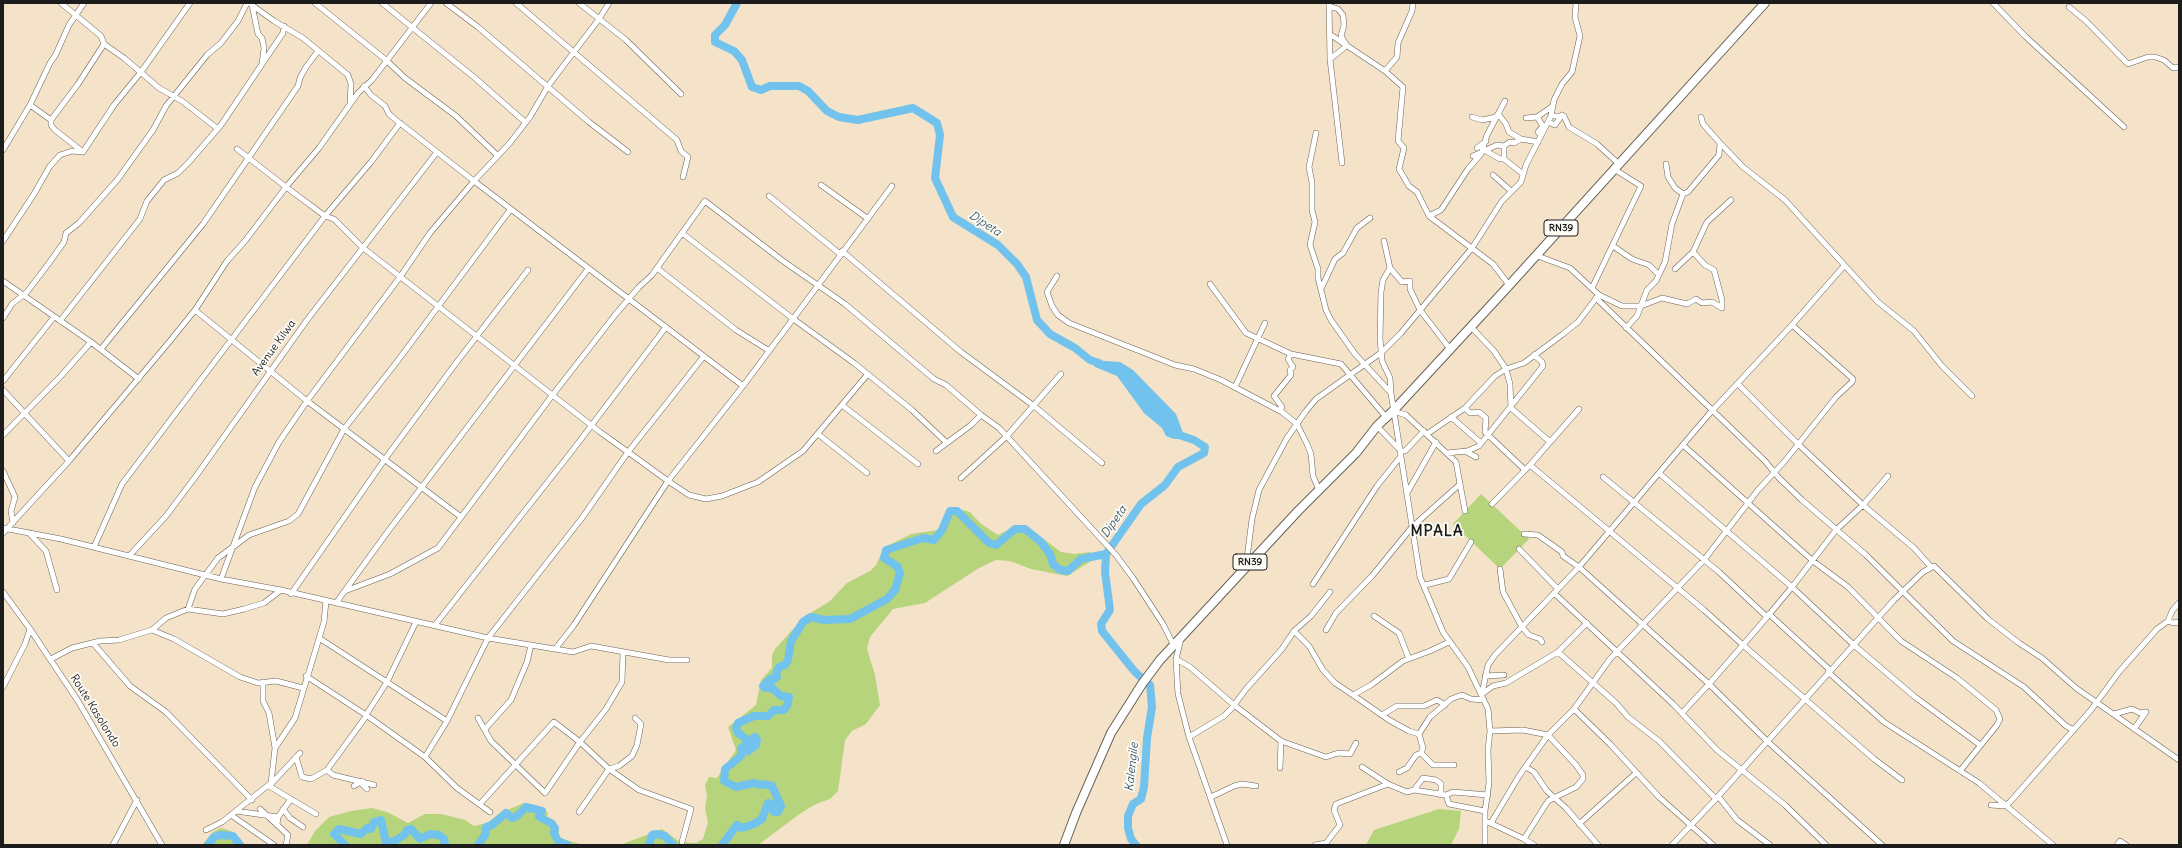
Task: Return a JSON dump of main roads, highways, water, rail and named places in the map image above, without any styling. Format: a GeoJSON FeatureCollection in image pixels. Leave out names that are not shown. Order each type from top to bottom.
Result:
{"type":"FeatureCollection","features":[{"type":"Feature","properties":{"kind":"highway","name":"RN39"},"geometry":{"type":"LineString","coordinates":[[1064,845],[1100,754],[1111,733],[1148,675],[1173,644],[1356,453],[1377,426],[1509,285],[1765,3]]}},
{"type":"Feature","properties":{"kind":"water"},"geometry":{"type":"Polygon","coordinates":[[[1090,360],[1120,362],[1133,370],[1176,414],[1185,438],[1174,439],[1166,436],[1162,428],[1144,413],[1117,376],[1095,367],[1090,360]]]}},
{"type":"Feature","properties":{"kind":"waterway","name":"Dipeta"},"geometry":{"type":"LineString","coordinates":[[737,3],[725,25],[715,35],[715,42],[734,51],[742,60],[752,87],[761,90],[770,86],[799,86],[808,91],[827,111],[839,117],[858,120],[913,108],[937,123],[940,135],[935,178],[953,217],[998,245],[1017,264],[1026,277],[1037,320],[1050,334],[1075,348],[1090,360],[1099,363]]}},
{"type":"Feature","properties":{"kind":"waterway","name":"Dipeta"},"geometry":{"type":"LineString","coordinates":[[722,845],[737,825],[742,828],[754,824],[762,819],[768,803],[772,804],[774,812],[778,812],[781,806],[772,786],[754,783],[736,787],[724,781],[725,769],[741,756],[741,748],[744,746],[748,751],[756,745],[757,740],[755,737],[749,741],[738,733],[736,728],[738,723],[754,716],[768,716],[774,710],[784,710],[788,704],[789,697],[781,696],[772,688],[765,688],[763,686],[770,679],[772,681],[777,677],[776,674],[779,667],[785,665],[788,660],[791,641],[803,622],[811,617],[824,620],[850,619],[887,599],[895,590],[900,573],[897,566],[884,558],[886,550],[923,538],[934,540],[942,530],[950,511],[957,511],[989,543],[996,545],[1015,529],[1025,529],[1040,541],[1050,554],[1053,564],[1060,570],[1068,571],[1081,559],[1106,554],[1141,504],[1165,485],[1178,467],[1204,453],[1205,447],[1194,440],[1176,434]]}},
{"type":"Feature","properties":{"kind":"waterway","name":"Kalengile"},"geometry":{"type":"LineString","coordinates":[[1106,554],[1105,572],[1110,610],[1101,624],[1102,631],[1135,672],[1150,685],[1152,707],[1147,738],[1144,787],[1141,799],[1133,804],[1128,816],[1128,828],[1131,839],[1136,845]]}},
{"type":"Feature","properties":{"kind":"waterway","name":"Dipeta"},"geometry":{"type":"LineString","coordinates":[[478,845],[485,835],[486,827],[492,825],[506,813],[512,818],[517,816],[526,807],[542,811],[539,816],[551,823],[555,828],[554,833],[558,841],[567,845]]}},
{"type":"Feature","properties":{"kind":"waterway","name":"Dipeta"},"geometry":{"type":"LineString","coordinates":[[345,845],[334,834],[339,829],[361,834],[367,828],[371,829],[374,822],[381,820],[386,842],[393,842],[404,835],[407,830],[411,829],[420,839],[430,834],[439,835],[444,839],[445,845]]}},
{"type":"Feature","properties":{"kind":"waterway","name":"Dipeta"},"geometry":{"type":"LineString","coordinates":[[649,845],[652,835],[657,834],[665,836],[673,845]]}},
{"type":"Feature","properties":{"kind":"waterway","name":"Dipeta"},"geometry":{"type":"LineString","coordinates":[[208,845],[214,837],[220,835],[233,836],[240,845]]}},
{"type":"Feature","properties":{"kind":"district","name":"MPALA"},"geometry":{"type":"Point","coordinates":[1437,532]}}]}
